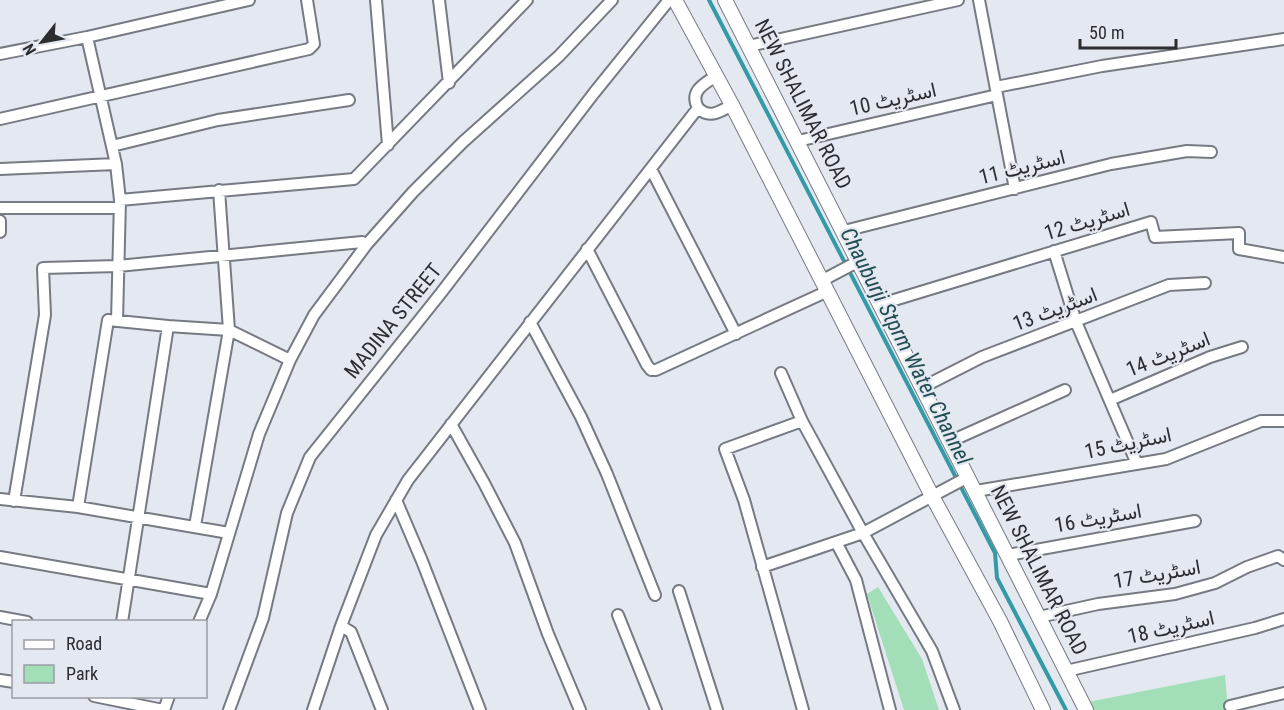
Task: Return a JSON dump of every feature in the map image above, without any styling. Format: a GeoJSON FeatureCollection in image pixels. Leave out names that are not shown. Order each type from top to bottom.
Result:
{"type":"FeatureCollection","features":[{"type":"Feature","properties":{"kind":"street"},"geometry":{"type":"LineString","coordinates":[[0,54],[87,37],[249,0]]}},
{"type":"Feature","properties":{"kind":"street"},"geometry":{"type":"LineString","coordinates":[[0,119],[309,49],[314,44],[308,0]]}},
{"type":"Feature","properties":{"kind":"street"},"geometry":{"type":"LineString","coordinates":[[376,0],[388,145]]}},
{"type":"Feature","properties":{"kind":"street"},"geometry":{"type":"LineString","coordinates":[[439,0],[449,83]]}},
{"type":"Feature","properties":{"kind":"street"},"geometry":{"type":"LineString","coordinates":[[0,208],[119,204],[219,190],[354,179],[527,0]]}},
{"type":"Feature","properties":{"kind":"street"},"geometry":{"type":"LineString","coordinates":[[200,620],[211,594],[260,434],[290,360],[314,315],[367,244],[413,192],[463,142],[559,56],[612,0]]}},
{"type":"Feature","properties":{"kind":"street","name":"MADINA STREET"},"geometry":{"type":"LineString","coordinates":[[229,710],[263,618],[287,513],[310,457],[669,0]]}},
{"type":"Feature","properties":{"kind":"street"},"geometry":{"type":"LineString","coordinates":[[675,0],[827,282],[1043,710]]}},
{"type":"Feature","properties":{"kind":"street","name":"NEW SHALIMAR ROAD"},"geometry":{"type":"LineString","coordinates":[[725,0],[844,231],[856,263],[881,304],[951,441],[965,479],[976,491],[1086,710]]}},
{"type":"Feature","properties":{"kind":"street"},"geometry":{"type":"LineString","coordinates":[[749,46],[958,0]]}},
{"type":"Feature","properties":{"kind":"street"},"geometry":{"type":"LineString","coordinates":[[979,0],[1015,189]]}},
{"type":"Feature","properties":{"kind":"street"},"geometry":{"type":"LineString","coordinates":[[87,37],[116,164],[119,204],[117,321]]}},
{"type":"Feature","properties":{"kind":"street","name":"اسٹریٹ 10"},"geometry":{"type":"LineString","coordinates":[[798,141],[996,91],[1183,53],[1284,39]]}},
{"type":"Feature","properties":{"kind":"street"},"geometry":{"type":"LineString","coordinates":[[716,76],[697,89],[695,95],[698,108],[706,114],[714,114],[732,105]]}},
{"type":"Feature","properties":{"kind":"street"},"geometry":{"type":"LineString","coordinates":[[112,146],[218,120],[349,100]]}},
{"type":"Feature","properties":{"kind":"street"},"geometry":{"type":"LineString","coordinates":[[313,710],[341,626],[376,535],[408,480],[698,108]]}},
{"type":"Feature","properties":{"kind":"street","name":"اسٹریٹ 11"},"geometry":{"type":"LineString","coordinates":[[844,231],[1111,164],[1187,151],[1211,152]]}},
{"type":"Feature","properties":{"kind":"street"},"geometry":{"type":"LineString","coordinates":[[0,169],[116,164]]}},
{"type":"Feature","properties":{"kind":"street"},"geometry":{"type":"LineString","coordinates":[[651,169],[736,334]]}},
{"type":"Feature","properties":{"kind":"street"},"geometry":{"type":"LineString","coordinates":[[195,526],[229,330],[219,190]]}},
{"type":"Feature","properties":{"kind":"street"},"geometry":{"type":"LineString","coordinates":[[0,221],[0,232]]}},
{"type":"Feature","properties":{"kind":"street","name":"اسٹریٹ 12"},"geometry":{"type":"LineString","coordinates":[[881,304],[1151,222],[1155,237],[1239,233],[1239,249],[1284,257]]}},
{"type":"Feature","properties":{"kind":"street"},"geometry":{"type":"LineString","coordinates":[[14,501],[45,315],[42,269],[45,267],[118,266],[224,254],[362,242],[367,244]]}},
{"type":"Feature","properties":{"kind":"street"},"geometry":{"type":"LineString","coordinates":[[587,249],[646,365],[651,370],[656,370],[736,334],[856,263]]}},
{"type":"Feature","properties":{"kind":"street"},"geometry":{"type":"LineString","coordinates":[[1054,251],[1076,322],[1137,464]]}},
{"type":"Feature","properties":{"kind":"street","name":"اسٹریٹ 13"},"geometry":{"type":"LineString","coordinates":[[923,387],[982,357],[1168,285],[1205,283]]}},
{"type":"Feature","properties":{"kind":"street"},"geometry":{"type":"LineString","coordinates":[[78,507],[107,322],[110,320],[168,327],[229,330],[290,360]]}},
{"type":"Feature","properties":{"kind":"street"},"geometry":{"type":"LineString","coordinates":[[530,322],[581,417],[655,594]]}},
{"type":"Feature","properties":{"kind":"street"},"geometry":{"type":"LineString","coordinates":[[122,620],[168,327]]}},
{"type":"Feature","properties":{"kind":"street","name":"اسٹریٹ 14"},"geometry":{"type":"LineString","coordinates":[[1110,400],[1210,357],[1242,347]]}},
{"type":"Feature","properties":{"kind":"street"},"geometry":{"type":"LineString","coordinates":[[781,373],[802,421],[932,651],[954,710]]}},
{"type":"Feature","properties":{"kind":"street"},"geometry":{"type":"LineString","coordinates":[[951,441],[1065,390]]}},
{"type":"Feature","properties":{"kind":"street"},"geometry":{"type":"LineString","coordinates":[[802,421],[725,449],[744,500],[803,710]]}},
{"type":"Feature","properties":{"kind":"street","name":"اسٹریٹ 15"},"geometry":{"type":"LineString","coordinates":[[976,491],[1166,459],[1261,421],[1284,421]]}},
{"type":"Feature","properties":{"kind":"street"},"geometry":{"type":"LineString","coordinates":[[451,424],[515,543],[548,634],[580,710]]}},
{"type":"Feature","properties":{"kind":"street"},"geometry":{"type":"LineString","coordinates":[[762,567],[863,532],[965,479]]}},
{"type":"Feature","properties":{"kind":"street"},"geometry":{"type":"LineString","coordinates":[[0,499],[78,507],[229,532]]}},
{"type":"Feature","properties":{"kind":"street"},"geometry":{"type":"LineString","coordinates":[[396,500],[480,710]]}},
{"type":"Feature","properties":{"kind":"street","name":"اسٹریٹ 16"},"geometry":{"type":"LineString","coordinates":[[1008,555],[1195,520]]}},
{"type":"Feature","properties":{"kind":"street"},"geometry":{"type":"LineString","coordinates":[[836,542],[856,580],[890,710]]}},
{"type":"Feature","properties":{"kind":"street"},"geometry":{"type":"LineString","coordinates":[[0,557],[211,594]]}},
{"type":"Feature","properties":{"kind":"street","name":"اسٹریٹ 17"},"geometry":{"type":"LineString","coordinates":[[1039,616],[1098,604],[1175,594],[1215,583],[1246,567],[1281,558]]}},
{"type":"Feature","properties":{"kind":"street"},"geometry":{"type":"LineString","coordinates":[[678,591],[717,710]]}},
{"type":"Feature","properties":{"kind":"street"},"geometry":{"type":"LineString","coordinates":[[618,615],[656,710]]}},
{"type":"Feature","properties":{"kind":"street"},"geometry":{"type":"LineString","coordinates":[[0,617],[20,620]]}},
{"type":"Feature","properties":{"kind":"street","name":"اسٹریٹ 18"},"geometry":{"type":"LineString","coordinates":[[1066,671],[1255,628],[1284,619]]}},
{"type":"Feature","properties":{"kind":"street"},"geometry":{"type":"LineString","coordinates":[[341,626],[351,632],[382,710]]}},
{"type":"Feature","properties":{"kind":"street"},"geometry":{"type":"LineString","coordinates":[[1230,706],[1284,693]]}},
{"type":"Feature","properties":{"kind":"street"},"geometry":{"type":"LineString","coordinates":[[108,702],[164,710]]}},
{"type":"Feature","properties":{"kind":"green space"},"geometry":{"type":"Polygon","coordinates":[[[878,587],[922,659],[939,710],[904,710],[867,594],[878,587]]]}},
{"type":"Feature","properties":{"kind":"green space"},"geometry":{"type":"Polygon","coordinates":[[[1225,675],[1228,710],[1086,710],[1083,703],[1225,675]]]}},
{"type":"Feature","properties":{"kind":"waterway","name":"Chauburji Stprm Water Channel"},"geometry":{"type":"LineString","coordinates":[[709,0],[995,553],[997,578],[1066,710]]}}]}
